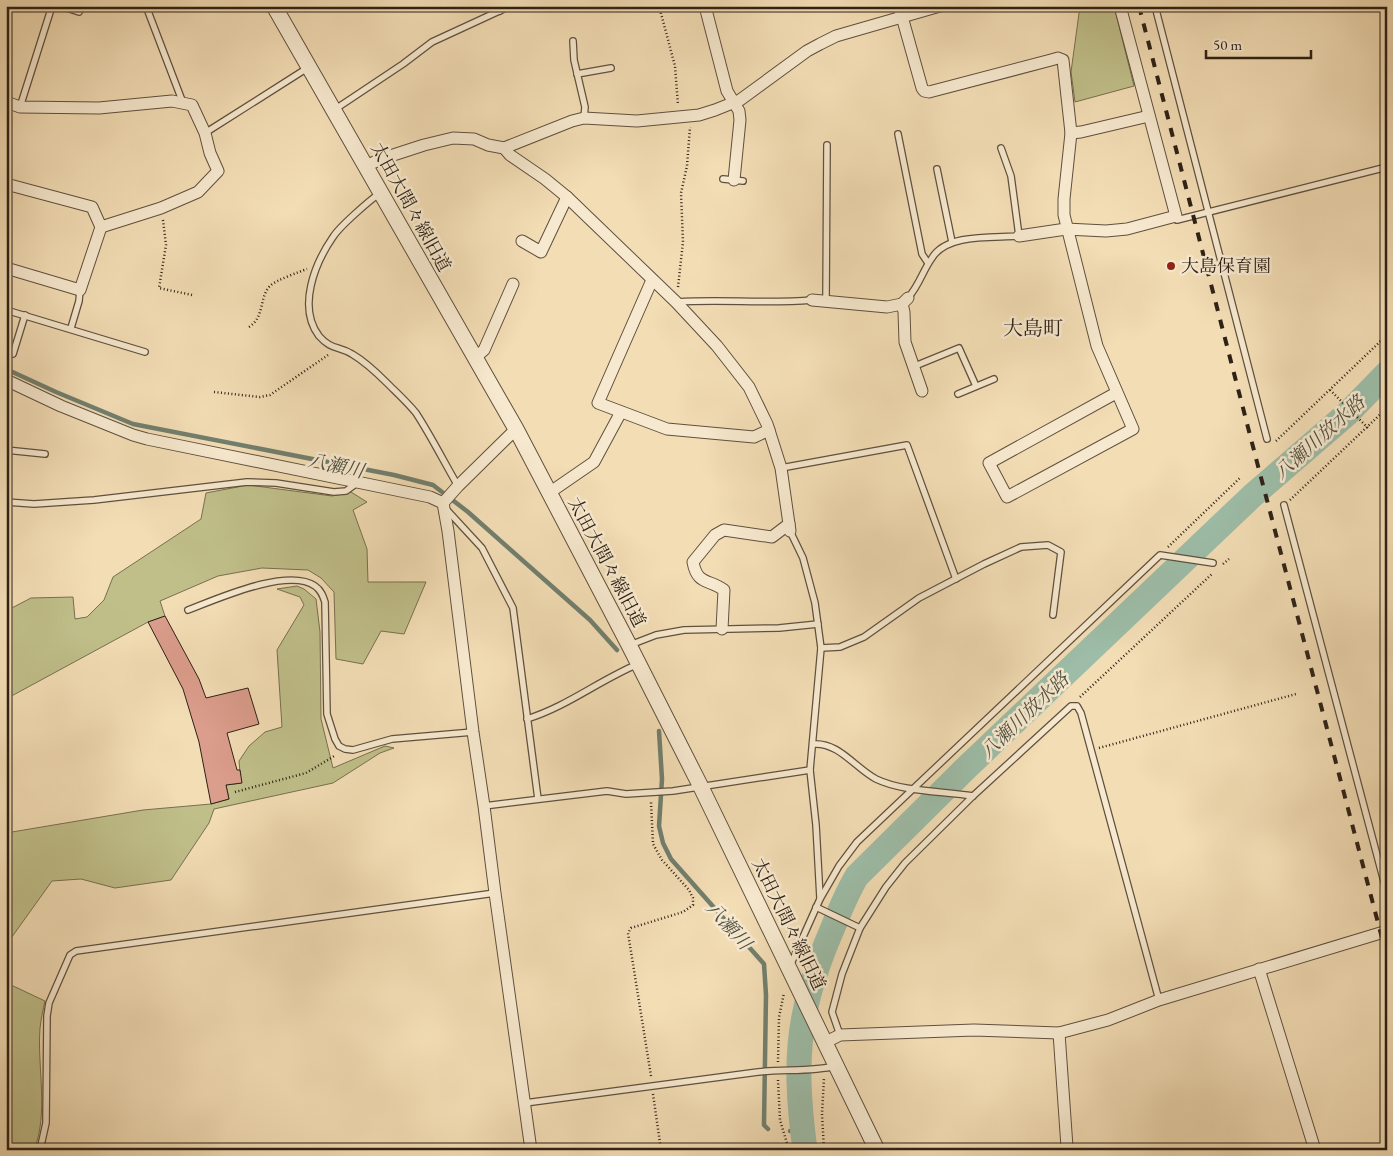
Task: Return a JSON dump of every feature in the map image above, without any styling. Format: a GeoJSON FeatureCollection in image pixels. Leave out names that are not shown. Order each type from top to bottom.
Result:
{"type":"FeatureCollection","features":[{"type":"Feature","properties":{"kind":"street","name":"太田大間々線旧道"},"geometry":{"type":"LineString","coordinates":[[274,6],[516,429],[701,787],[823,1035],[830,1067],[877,1150]]}},
{"type":"Feature","properties":{"kind":"street"},"geometry":{"type":"LineString","coordinates":[[705,6],[727,91],[739,111],[740,120],[733,180]]}},
{"type":"Feature","properties":{"kind":"street"},"geometry":{"type":"LineString","coordinates":[[366,166],[424,145],[453,138],[474,139],[488,145],[504,148],[584,118],[637,121],[699,115],[740,100],[807,51],[836,36],[900,12],[940,6]]}},
{"type":"Feature","properties":{"kind":"street"},"geometry":{"type":"LineString","coordinates":[[1019,236],[1066,228],[1106,231],[1127,229],[1176,216],[1120,6]]}},
{"type":"Feature","properties":{"kind":"street"},"geometry":{"type":"LineString","coordinates":[[900,12],[924,91],[929,92],[1058,58],[1064,60],[1071,133],[1064,199],[1066,228],[1097,346],[1133,429],[1007,498],[990,463],[1116,393]]}},
{"type":"Feature","properties":{"kind":"street"},"geometry":{"type":"LineString","coordinates":[[6,102],[20,107],[99,108],[172,102],[190,103],[192,105],[205,133],[210,153],[218,170],[198,192],[161,208],[100,227]]}},
{"type":"Feature","properties":{"kind":"street"},"geometry":{"type":"LineString","coordinates":[[1071,133],[1149,116]]}},
{"type":"Feature","properties":{"kind":"street"},"geometry":{"type":"LineString","coordinates":[[504,148],[510,155],[567,197],[676,302],[717,346],[749,387],[769,430],[781,468],[790,527],[772,536],[724,530],[715,535],[693,562],[695,573],[701,579],[716,584],[724,590],[722,629]]}},
{"type":"Feature","properties":{"kind":"street"},"geometry":{"type":"LineString","coordinates":[[6,184],[92,207],[100,227],[80,290],[6,268]]}},
{"type":"Feature","properties":{"kind":"street"},"geometry":{"type":"LineString","coordinates":[[522,241],[540,252],[567,197]]}},
{"type":"Feature","properties":{"kind":"street"},"geometry":{"type":"LineString","coordinates":[[652,280],[598,403],[667,429],[754,437],[769,430]]}},
{"type":"Feature","properties":{"kind":"street"},"geometry":{"type":"LineString","coordinates":[[474,358],[484,350],[513,284]]}},
{"type":"Feature","properties":{"kind":"street"},"geometry":{"type":"LineString","coordinates":[[812,300],[887,307],[905,301],[906,342],[922,391]]}},
{"type":"Feature","properties":{"kind":"street"},"geometry":{"type":"LineString","coordinates":[[6,380],[61,406],[133,435],[430,497],[443,505]]}},
{"type":"Feature","properties":{"kind":"street"},"geometry":{"type":"LineString","coordinates":[[549,493],[594,462],[621,412]]}},
{"type":"Feature","properties":{"kind":"street"},"geometry":{"type":"LineString","coordinates":[[516,429],[456,488],[443,505],[531,1150]]}},
{"type":"Feature","properties":{"kind":"street"},"geometry":{"type":"LineString","coordinates":[[823,1035],[974,1030],[1059,1033],[1108,1020],[1159,1000],[1387,931]]}},
{"type":"Feature","properties":{"kind":"street"},"geometry":{"type":"LineString","coordinates":[[1259,969],[1315,1150]]}},
{"type":"Feature","properties":{"kind":"street"},"geometry":{"type":"LineString","coordinates":[[1059,1033],[1066,1148]]}},
{"type":"Feature","properties":{"kind":"lane"},"geometry":{"type":"LineString","coordinates":[[20,107],[52,6]]}},
{"type":"Feature","properties":{"kind":"lane"},"geometry":{"type":"LineString","coordinates":[[60,6],[79,12],[82,6]]}},
{"type":"Feature","properties":{"kind":"lane"},"geometry":{"type":"LineString","coordinates":[[146,6],[183,104]]}},
{"type":"Feature","properties":{"kind":"lane"},"geometry":{"type":"LineString","coordinates":[[494,6],[500,11]]}},
{"type":"Feature","properties":{"kind":"lane"},"geometry":{"type":"LineString","coordinates":[[334,110],[403,64],[432,42],[510,6]]}},
{"type":"Feature","properties":{"kind":"lane"},"geometry":{"type":"LineString","coordinates":[[1155,6],[1266,439]]}},
{"type":"Feature","properties":{"kind":"lane"},"geometry":{"type":"LineString","coordinates":[[573,41],[574,60],[585,107],[584,118]]}},
{"type":"Feature","properties":{"kind":"lane"},"geometry":{"type":"LineString","coordinates":[[205,133],[309,67]]}},
{"type":"Feature","properties":{"kind":"lane"},"geometry":{"type":"LineString","coordinates":[[578,74],[611,68]]}},
{"type":"Feature","properties":{"kind":"lane"},"geometry":{"type":"LineString","coordinates":[[898,134],[922,254],[928,263]]}},
{"type":"Feature","properties":{"kind":"lane"},"geometry":{"type":"LineString","coordinates":[[826,301],[827,146]]}},
{"type":"Feature","properties":{"kind":"lane"},"geometry":{"type":"LineString","coordinates":[[905,301],[918,286],[928,263],[941,246],[952,242],[1019,236],[1011,176],[1001,148]]}},
{"type":"Feature","properties":{"kind":"lane"},"geometry":{"type":"LineString","coordinates":[[1178,220],[1208,214],[1387,167]]}},
{"type":"Feature","properties":{"kind":"lane"},"geometry":{"type":"LineString","coordinates":[[937,169],[952,242]]}},
{"type":"Feature","properties":{"kind":"lane"},"geometry":{"type":"LineString","coordinates":[[381,193],[372,198],[334,235],[317,264],[308,300],[310,316],[320,337],[333,348],[351,353],[386,382],[415,412],[456,488]]}},
{"type":"Feature","properties":{"kind":"lane"},"geometry":{"type":"LineString","coordinates":[[71,328],[79,301],[80,290]]}},
{"type":"Feature","properties":{"kind":"lane"},"geometry":{"type":"LineString","coordinates":[[676,302],[713,300],[785,303],[812,300]]}},
{"type":"Feature","properties":{"kind":"lane"},"geometry":{"type":"LineString","coordinates":[[6,310],[71,328],[145,352]]}},
{"type":"Feature","properties":{"kind":"lane"},"geometry":{"type":"LineString","coordinates":[[13,354],[25,315]]}},
{"type":"Feature","properties":{"kind":"lane"},"geometry":{"type":"LineString","coordinates":[[914,366],[959,348],[976,386]]}},
{"type":"Feature","properties":{"kind":"lane"},"geometry":{"type":"LineString","coordinates":[[958,394],[994,379]]}},
{"type":"Feature","properties":{"kind":"lane"},"geometry":{"type":"LineString","coordinates":[[781,468],[907,445],[956,579]]}},
{"type":"Feature","properties":{"kind":"lane"},"geometry":{"type":"LineString","coordinates":[[6,450],[45,454]]}},
{"type":"Feature","properties":{"kind":"lane"},"geometry":{"type":"LineString","coordinates":[[6,502],[34,504],[94,500],[247,482],[276,483],[334,492],[346,491],[359,482]]}},
{"type":"Feature","properties":{"kind":"lane"},"geometry":{"type":"LineString","coordinates":[[443,505],[482,548],[513,608],[538,799]]}},
{"type":"Feature","properties":{"kind":"lane"},"geometry":{"type":"LineString","coordinates":[[1284,506],[1387,893]]}},
{"type":"Feature","properties":{"kind":"lane"},"geometry":{"type":"LineString","coordinates":[[790,527],[804,558],[815,603],[821,648],[810,770],[816,825],[820,899],[819,908],[791,970]]}},
{"type":"Feature","properties":{"kind":"lane"},"geometry":{"type":"LineString","coordinates":[[821,648],[840,647],[864,637],[919,598],[1021,547],[1048,545],[1061,552],[1053,615]]}},
{"type":"Feature","properties":{"kind":"lane"},"geometry":{"type":"LineString","coordinates":[[820,899],[857,842],[912,788],[1163,555],[1214,562]]}},
{"type":"Feature","properties":{"kind":"lane"},"geometry":{"type":"LineString","coordinates":[[188,610],[263,583],[296,580],[315,586],[322,593],[325,602],[327,714],[339,746],[353,750],[392,739],[473,732]]}},
{"type":"Feature","properties":{"kind":"lane"},"geometry":{"type":"LineString","coordinates":[[629,645],[656,635],[684,630],[779,628],[818,624]]}},
{"type":"Feature","properties":{"kind":"lane"},"geometry":{"type":"LineString","coordinates":[[527,719],[571,701],[616,674],[638,664]]}},
{"type":"Feature","properties":{"kind":"lane"},"geometry":{"type":"LineString","coordinates":[[840,1035],[832,1012],[842,974],[858,927],[886,887],[905,862],[969,795],[1071,706],[1077,706],[1081,713],[1159,1000]]}},
{"type":"Feature","properties":{"kind":"lane"},"geometry":{"type":"LineString","coordinates":[[813,744],[820,744],[840,752],[878,780],[912,788],[969,795]]}},
{"type":"Feature","properties":{"kind":"lane"},"geometry":{"type":"LineString","coordinates":[[484,806],[606,791],[626,794],[651,793],[810,770]]}},
{"type":"Feature","properties":{"kind":"lane"},"geometry":{"type":"LineString","coordinates":[[40,1150],[46,1123],[47,1016],[49,1003],[70,955],[76,951],[495,893]]}},
{"type":"Feature","properties":{"kind":"lane"},"geometry":{"type":"LineString","coordinates":[[819,908],[858,927]]}},
{"type":"Feature","properties":{"kind":"lane"},"geometry":{"type":"LineString","coordinates":[[524,1103],[758,1072],[830,1067]]}},
{"type":"Feature","properties":{"kind":"lane"},"geometry":{"type":"LineString","coordinates":[[1066,1148],[1109,1150]]}},
{"type":"Feature","properties":{"kind":"path"},"geometry":{"type":"LineString","coordinates":[[659,6],[675,66],[677,99],[680,108]]}},
{"type":"Feature","properties":{"kind":"path"},"geometry":{"type":"LineString","coordinates":[[676,302],[682,258],[681,193],[687,166],[690,123]]}},
{"type":"Feature","properties":{"kind":"path"},"geometry":{"type":"LineString","coordinates":[[161,208],[166,245],[159,288],[192,294]]}},
{"type":"Feature","properties":{"kind":"path"},"geometry":{"type":"LineString","coordinates":[[249,328],[256,323],[266,292],[271,285],[317,264]]}},
{"type":"Feature","properties":{"kind":"path"},"geometry":{"type":"LineString","coordinates":[[1266,439],[1271,446],[1387,335]]}},
{"type":"Feature","properties":{"kind":"path"},"geometry":{"type":"LineString","coordinates":[[214,392],[260,397],[270,395],[327,356],[333,348]]}},
{"type":"Feature","properties":{"kind":"path"},"geometry":{"type":"LineString","coordinates":[[1330,389],[1368,428]]}},
{"type":"Feature","properties":{"kind":"path"},"geometry":{"type":"LineString","coordinates":[[1284,506],[1387,408]]}},
{"type":"Feature","properties":{"kind":"path"},"geometry":{"type":"LineString","coordinates":[[1163,555],[1241,478]]}},
{"type":"Feature","properties":{"kind":"path"},"geometry":{"type":"LineString","coordinates":[[1221,565],[1230,559]]}},
{"type":"Feature","properties":{"kind":"path"},"geometry":{"type":"LineString","coordinates":[[1071,706],[1214,572]]}},
{"type":"Feature","properties":{"kind":"path"},"geometry":{"type":"LineString","coordinates":[[1091,750],[1296,694]]}},
{"type":"Feature","properties":{"kind":"path"},"geometry":{"type":"LineString","coordinates":[[235,792],[306,773],[346,749]]}},
{"type":"Feature","properties":{"kind":"path"},"geometry":{"type":"LineString","coordinates":[[651,793],[653,844],[662,860],[689,890],[693,898],[692,905],[683,912],[630,928],[628,933],[661,1150]]}},
{"type":"Feature","properties":{"kind":"path"},"geometry":{"type":"LineString","coordinates":[[784,992],[780,1017],[777,1070],[780,1120],[788,1150]]}},
{"type":"Feature","properties":{"kind":"path"},"geometry":{"type":"LineString","coordinates":[[824,1150],[822,1114],[830,1067]]}},
{"type":"Feature","properties":{"kind":"shaded area"},"geometry":{"type":"Polygon","coordinates":[[[1080,6],[1114,6],[1134,86],[1075,102],[1071,72],[1080,6]]]}},
{"type":"Feature","properties":{"kind":"shaded area"},"geometry":{"type":"Polygon","coordinates":[[[248,485],[332,496],[351,492],[367,502],[353,510],[367,549],[368,582],[426,582],[404,634],[381,631],[363,664],[336,659],[334,592],[321,578],[308,570],[262,568],[218,576],[160,601],[165,616],[148,622],[6,699],[6,611],[31,598],[73,597],[75,619],[87,617],[104,600],[113,577],[201,519],[206,493],[248,485]]]}},
{"type":"Feature","properties":{"kind":"shaded area"},"geometry":{"type":"Polygon","coordinates":[[[297,586],[316,599],[320,632],[321,719],[333,768],[385,746],[394,748],[380,753],[333,783],[214,809],[209,823],[171,880],[115,888],[81,879],[52,881],[9,941],[9,984],[45,1001],[39,1043],[42,1105],[38,1135],[34,1150],[6,1150],[6,833],[143,810],[211,804],[229,799],[226,785],[241,783],[239,761],[249,746],[265,732],[282,727],[277,650],[304,605],[300,597],[277,589],[297,586]]]}},
{"type":"Feature","properties":{"kind":"building"},"geometry":{"type":"Polygon","coordinates":[[[165,616],[199,679],[206,698],[248,688],[259,724],[227,733],[237,770],[240,770],[242,783],[226,785],[229,799],[211,804],[199,742],[183,689],[148,622],[165,616]]]}},
{"type":"Feature","properties":{"kind":"waterway"},"geometry":{"type":"LineString","coordinates":[[1382,6],[1387,23]]}},
{"type":"Feature","properties":{"kind":"waterway","name":"八瀬川"},"geometry":{"type":"LineString","coordinates":[[6,369],[133,424],[394,475],[433,485],[468,512],[590,620],[617,650]]}},
{"type":"Feature","properties":{"kind":"waterway","name":"八瀬川放水路"},"geometry":{"type":"LineString","coordinates":[[805,1150],[799,1081],[800,1046],[805,1012],[823,952],[849,890],[857,876],[964,770],[1252,496],[1348,413],[1387,373]]}},
{"type":"Feature","properties":{"kind":"waterway","name":"八瀬川"},"geometry":{"type":"LineString","coordinates":[[659,731],[662,779],[659,826],[663,843],[671,859],[764,964],[766,995],[764,1125],[768,1129]]}},
{"type":"Feature","properties":{"kind":"waterway","name":"八瀬川"},"geometry":{"type":"LineString","coordinates":[[790,1131],[803,1131]]}},
{"type":"Feature","properties":{"kind":"railway"},"geometry":{"type":"LineString","coordinates":[[1139,6],[1387,957]]}},
{"type":"Feature","properties":{"kind":"place","name":"大島保育園"},"geometry":{"type":"Point","coordinates":[1171,266]}},
{"type":"Feature","properties":{"kind":"district","name":"大島町"},"geometry":{"type":"Point","coordinates":[1033,328]}}]}
